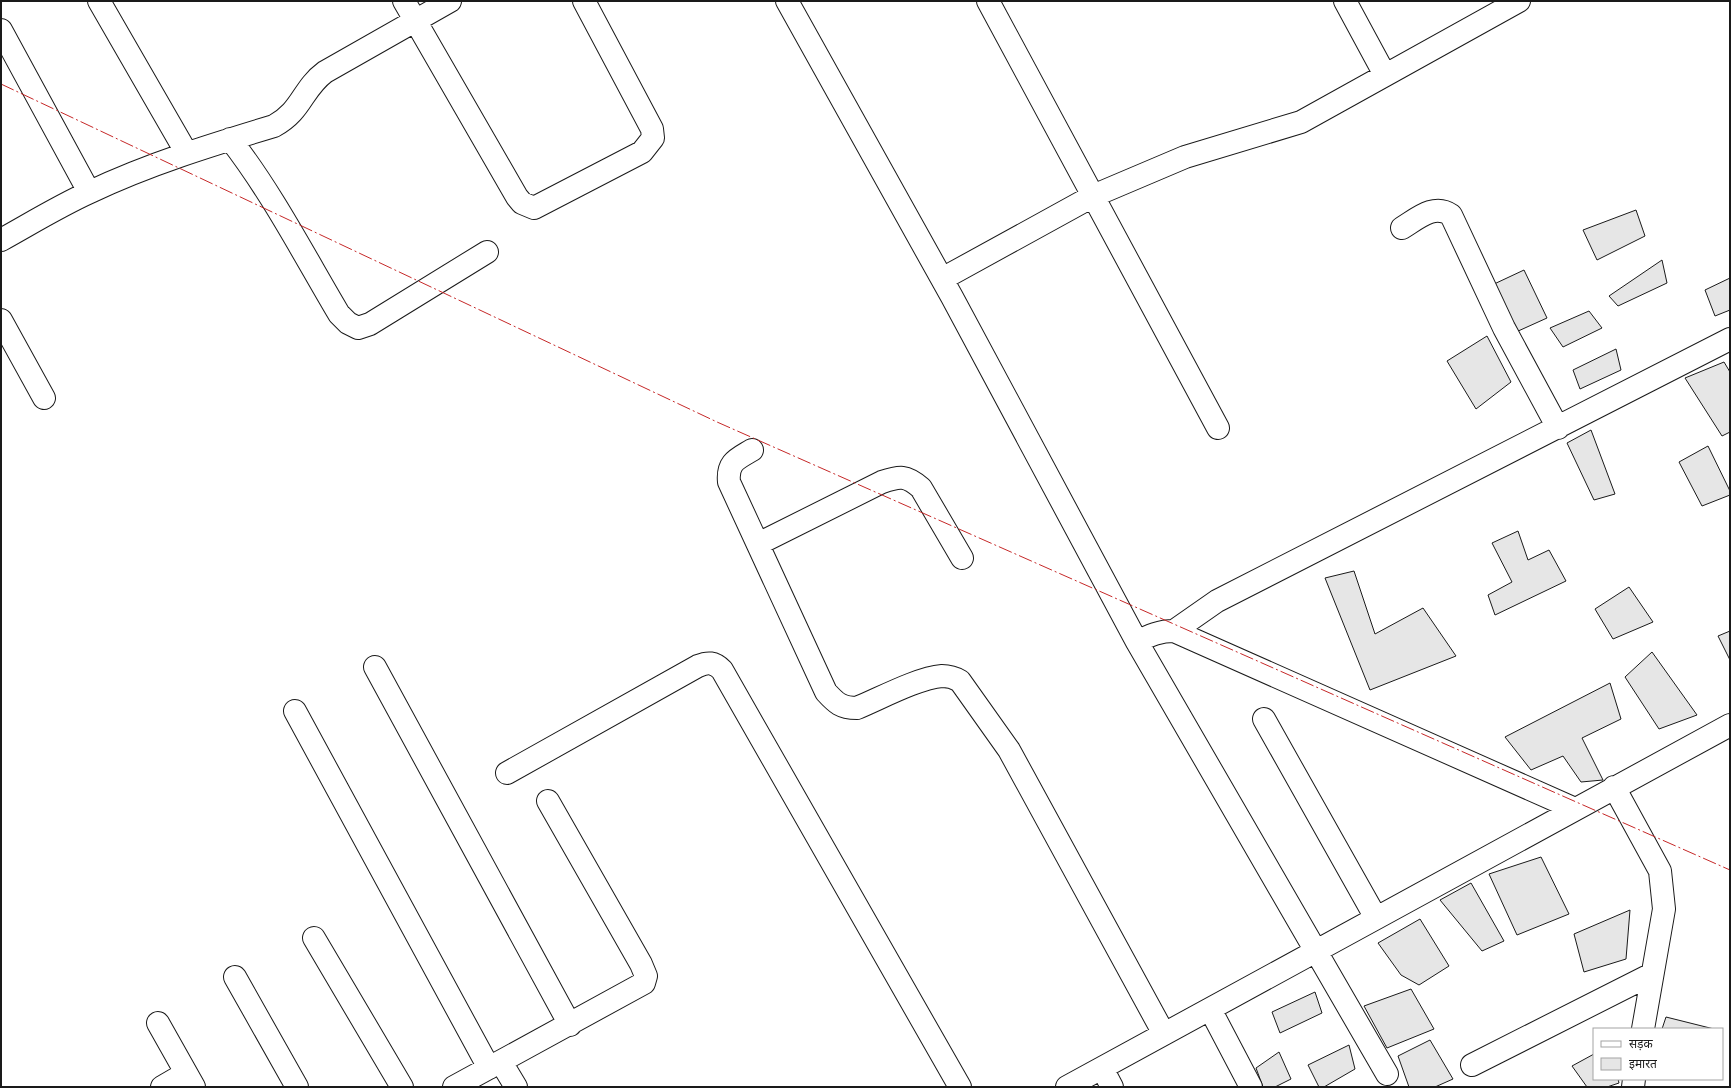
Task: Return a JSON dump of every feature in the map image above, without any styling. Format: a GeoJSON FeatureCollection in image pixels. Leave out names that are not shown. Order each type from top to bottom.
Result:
{"type":"FeatureCollection","features":[{"type":"Feature","properties":{"kind":"street"},"geometry":{"type":"LineString","coordinates":[[99,1],[186,152]]}},
{"type":"Feature","properties":{"kind":"street"},"geometry":{"type":"LineString","coordinates":[[404,1],[517,197],[522,203],[534,208],[642,152],[653,138],[652,129],[584,1]]}},
{"type":"Feature","properties":{"kind":"street"},"geometry":{"type":"LineString","coordinates":[[1,240],[89,192],[186,152],[274,126],[285,120],[293,113],[316,79],[450,1]]}},
{"type":"Feature","properties":{"kind":"street"},"geometry":{"type":"LineString","coordinates":[[787,1],[942,280],[1137,642],[1387,1074]]}},
{"type":"Feature","properties":{"kind":"street"},"geometry":{"type":"LineString","coordinates":[[988,1],[1218,428]]}},
{"type":"Feature","properties":{"kind":"street"},"geometry":{"type":"LineString","coordinates":[[1345,1],[1385,75]]}},
{"type":"Feature","properties":{"kind":"street"},"geometry":{"type":"LineString","coordinates":[[942,280],[1093,196],[1185,157],[1301,122],[1519,1]]}},
{"type":"Feature","properties":{"kind":"street"},"geometry":{"type":"LineString","coordinates":[[1,30],[89,192]]}},
{"type":"Feature","properties":{"kind":"street"},"geometry":{"type":"LineString","coordinates":[[230,139],[265,188],[339,314],[348,323],[358,328],[370,324],[487,252]]}},
{"type":"Feature","properties":{"kind":"street"},"geometry":{"type":"LineString","coordinates":[[1402,228],[1429,212],[1444,210],[1451,215],[1497,314],[1558,428]]}},
{"type":"Feature","properties":{"kind":"street"},"geometry":{"type":"LineString","coordinates":[[1,320],[44,398]]}},
{"type":"Feature","properties":{"kind":"street"},"geometry":{"type":"LineString","coordinates":[[1174,631],[1217,601],[1730,339]]}},
{"type":"Feature","properties":{"kind":"street"},"geometry":{"type":"LineString","coordinates":[[752,450],[734,461],[728,471],[729,482],[826,692],[836,704],[845,708],[857,708],[928,679],[938,677],[954,678],[960,681],[1010,750],[1164,1034]]}},
{"type":"Feature","properties":{"kind":"street"},"geometry":{"type":"LineString","coordinates":[[758,544],[882,482],[903,477],[911,480],[921,488],[962,558]]}},
{"type":"Feature","properties":{"kind":"street"},"geometry":{"type":"LineString","coordinates":[[1137,642],[1152,634],[1162,631],[1174,631],[1575,809]]}},
{"type":"Feature","properties":{"kind":"street"},"geometry":{"type":"LineString","coordinates":[[507,773],[698,666],[707,663],[716,664],[722,670],[960,1087]]}},
{"type":"Feature","properties":{"kind":"street"},"geometry":{"type":"LineString","coordinates":[[375,667],[570,1025]]}},
{"type":"Feature","properties":{"kind":"street"},"geometry":{"type":"LineString","coordinates":[[295,712],[495,1065],[516,1087]]}},
{"type":"Feature","properties":{"kind":"street"},"geometry":{"type":"LineString","coordinates":[[1264,719],[1376,918]]}},
{"type":"Feature","properties":{"kind":"street"},"geometry":{"type":"LineString","coordinates":[[1067,1087],[1730,725]]}},
{"type":"Feature","properties":{"kind":"street"},"geometry":{"type":"LineString","coordinates":[[1614,787],[1660,871],[1664,909],[1643,1028]]}},
{"type":"Feature","properties":{"kind":"street"},"geometry":{"type":"LineString","coordinates":[[454,1087],[570,1025],[644,983],[646,976],[641,964],[548,801]]}},
{"type":"Feature","properties":{"kind":"street"},"geometry":{"type":"LineString","coordinates":[[314,938],[402,1087]]}},
{"type":"Feature","properties":{"kind":"street"},"geometry":{"type":"LineString","coordinates":[[1472,1065],[1652,974]]}},
{"type":"Feature","properties":{"kind":"street"},"geometry":{"type":"LineString","coordinates":[[235,977],[297,1087]]}},
{"type":"Feature","properties":{"kind":"street"},"geometry":{"type":"LineString","coordinates":[[1210,1009],[1251,1087]]}},
{"type":"Feature","properties":{"kind":"street"},"geometry":{"type":"LineString","coordinates":[[158,1023],[190,1080],[162,1087]]}},
{"type":"Feature","properties":{"kind":"street"},"geometry":{"type":"LineString","coordinates":[[1102,1068],[1112,1087]]}},
{"type":"Feature","properties":{"kind":"building"},"geometry":{"type":"Polygon","coordinates":[[[1636,210],[1645,236],[1597,260],[1583,230],[1636,210]]]}},
{"type":"Feature","properties":{"kind":"building"},"geometry":{"type":"Polygon","coordinates":[[[1662,260],[1667,283],[1618,306],[1609,296],[1662,260]]]}},
{"type":"Feature","properties":{"kind":"building"},"geometry":{"type":"Polygon","coordinates":[[[1524,270],[1547,318],[1516,332],[1492,285],[1524,270]]]}},
{"type":"Feature","properties":{"kind":"building"},"geometry":{"type":"Polygon","coordinates":[[[1730,278],[1730,310],[1715,316],[1705,290],[1730,278]]]}},
{"type":"Feature","properties":{"kind":"building"},"geometry":{"type":"Polygon","coordinates":[[[1589,311],[1602,328],[1563,347],[1550,328],[1589,311]]]}},
{"type":"Feature","properties":{"kind":"building"},"geometry":{"type":"Polygon","coordinates":[[[1487,336],[1511,382],[1476,409],[1447,361],[1487,336]]]}},
{"type":"Feature","properties":{"kind":"building"},"geometry":{"type":"Polygon","coordinates":[[[1616,349],[1621,370],[1580,389],[1573,370],[1616,349]]]}},
{"type":"Feature","properties":{"kind":"building"},"geometry":{"type":"Polygon","coordinates":[[[1724,362],[1730,372],[1730,432],[1722,436],[1685,378],[1724,362]]]}},
{"type":"Feature","properties":{"kind":"building"},"geometry":{"type":"Polygon","coordinates":[[[1591,430],[1615,494],[1594,500],[1567,443],[1591,430]]]}},
{"type":"Feature","properties":{"kind":"building"},"geometry":{"type":"Polygon","coordinates":[[[1708,446],[1730,491],[1730,495],[1702,506],[1679,462],[1708,446]]]}},
{"type":"Feature","properties":{"kind":"building"},"geometry":{"type":"Polygon","coordinates":[[[1518,531],[1528,560],[1549,550],[1566,581],[1495,615],[1488,595],[1512,582],[1492,543],[1518,531]]]}},
{"type":"Feature","properties":{"kind":"building"},"geometry":{"type":"Polygon","coordinates":[[[1354,571],[1375,634],[1423,608],[1456,656],[1370,690],[1325,578],[1354,571]]]}},
{"type":"Feature","properties":{"kind":"building"},"geometry":{"type":"Polygon","coordinates":[[[1629,587],[1653,622],[1613,639],[1595,609],[1629,587]]]}},
{"type":"Feature","properties":{"kind":"building"},"geometry":{"type":"Polygon","coordinates":[[[1730,631],[1730,660],[1718,636],[1730,631]]]}},
{"type":"Feature","properties":{"kind":"building"},"geometry":{"type":"Polygon","coordinates":[[[1652,652],[1697,715],[1659,729],[1625,677],[1652,652]]]}},
{"type":"Feature","properties":{"kind":"building"},"geometry":{"type":"Polygon","coordinates":[[[1610,683],[1621,719],[1582,738],[1603,780],[1581,782],[1563,756],[1531,770],[1505,737],[1610,683]]]}},
{"type":"Feature","properties":{"kind":"building"},"geometry":{"type":"Polygon","coordinates":[[[1541,857],[1569,914],[1517,935],[1489,874],[1541,857]]]}},
{"type":"Feature","properties":{"kind":"building"},"geometry":{"type":"Polygon","coordinates":[[[1471,883],[1504,941],[1482,951],[1440,900],[1471,883]]]}},
{"type":"Feature","properties":{"kind":"building"},"geometry":{"type":"Polygon","coordinates":[[[1630,910],[1626,959],[1584,972],[1574,934],[1630,910]]]}},
{"type":"Feature","properties":{"kind":"building"},"geometry":{"type":"Polygon","coordinates":[[[1420,919],[1449,966],[1419,985],[1401,975],[1378,943],[1420,919]]]}},
{"type":"Feature","properties":{"kind":"building"},"geometry":{"type":"Polygon","coordinates":[[[1411,989],[1434,1029],[1387,1048],[1364,1006],[1411,989]]]}},
{"type":"Feature","properties":{"kind":"building"},"geometry":{"type":"Polygon","coordinates":[[[1315,992],[1322,1013],[1280,1033],[1272,1012],[1315,992]]]}},
{"type":"Feature","properties":{"kind":"building"},"geometry":{"type":"Polygon","coordinates":[[[1666,1017],[1710,1028],[1662,1028],[1666,1017]]]}},
{"type":"Feature","properties":{"kind":"building"},"geometry":{"type":"Polygon","coordinates":[[[1430,1040],[1453,1079],[1435,1087],[1409,1087],[1398,1056],[1430,1040]]]}},
{"type":"Feature","properties":{"kind":"building"},"geometry":{"type":"Polygon","coordinates":[[[1349,1045],[1355,1069],[1324,1087],[1319,1087],[1308,1065],[1349,1045]]]}},
{"type":"Feature","properties":{"kind":"building"},"geometry":{"type":"Polygon","coordinates":[[[1279,1052],[1291,1079],[1275,1087],[1263,1087],[1256,1068],[1279,1052]]]}},
{"type":"Feature","properties":{"kind":"building"},"geometry":{"type":"Polygon","coordinates":[[[1593,1055],[1593,1080],[1618,1080],[1619,1083],[1607,1087],[1587,1087],[1572,1066],[1593,1055]]]}},
{"type":"Feature","properties":{"kind":"power"},"geometry":{"type":"LineString","coordinates":[[1,84],[717,422],[1730,870]]}}]}
